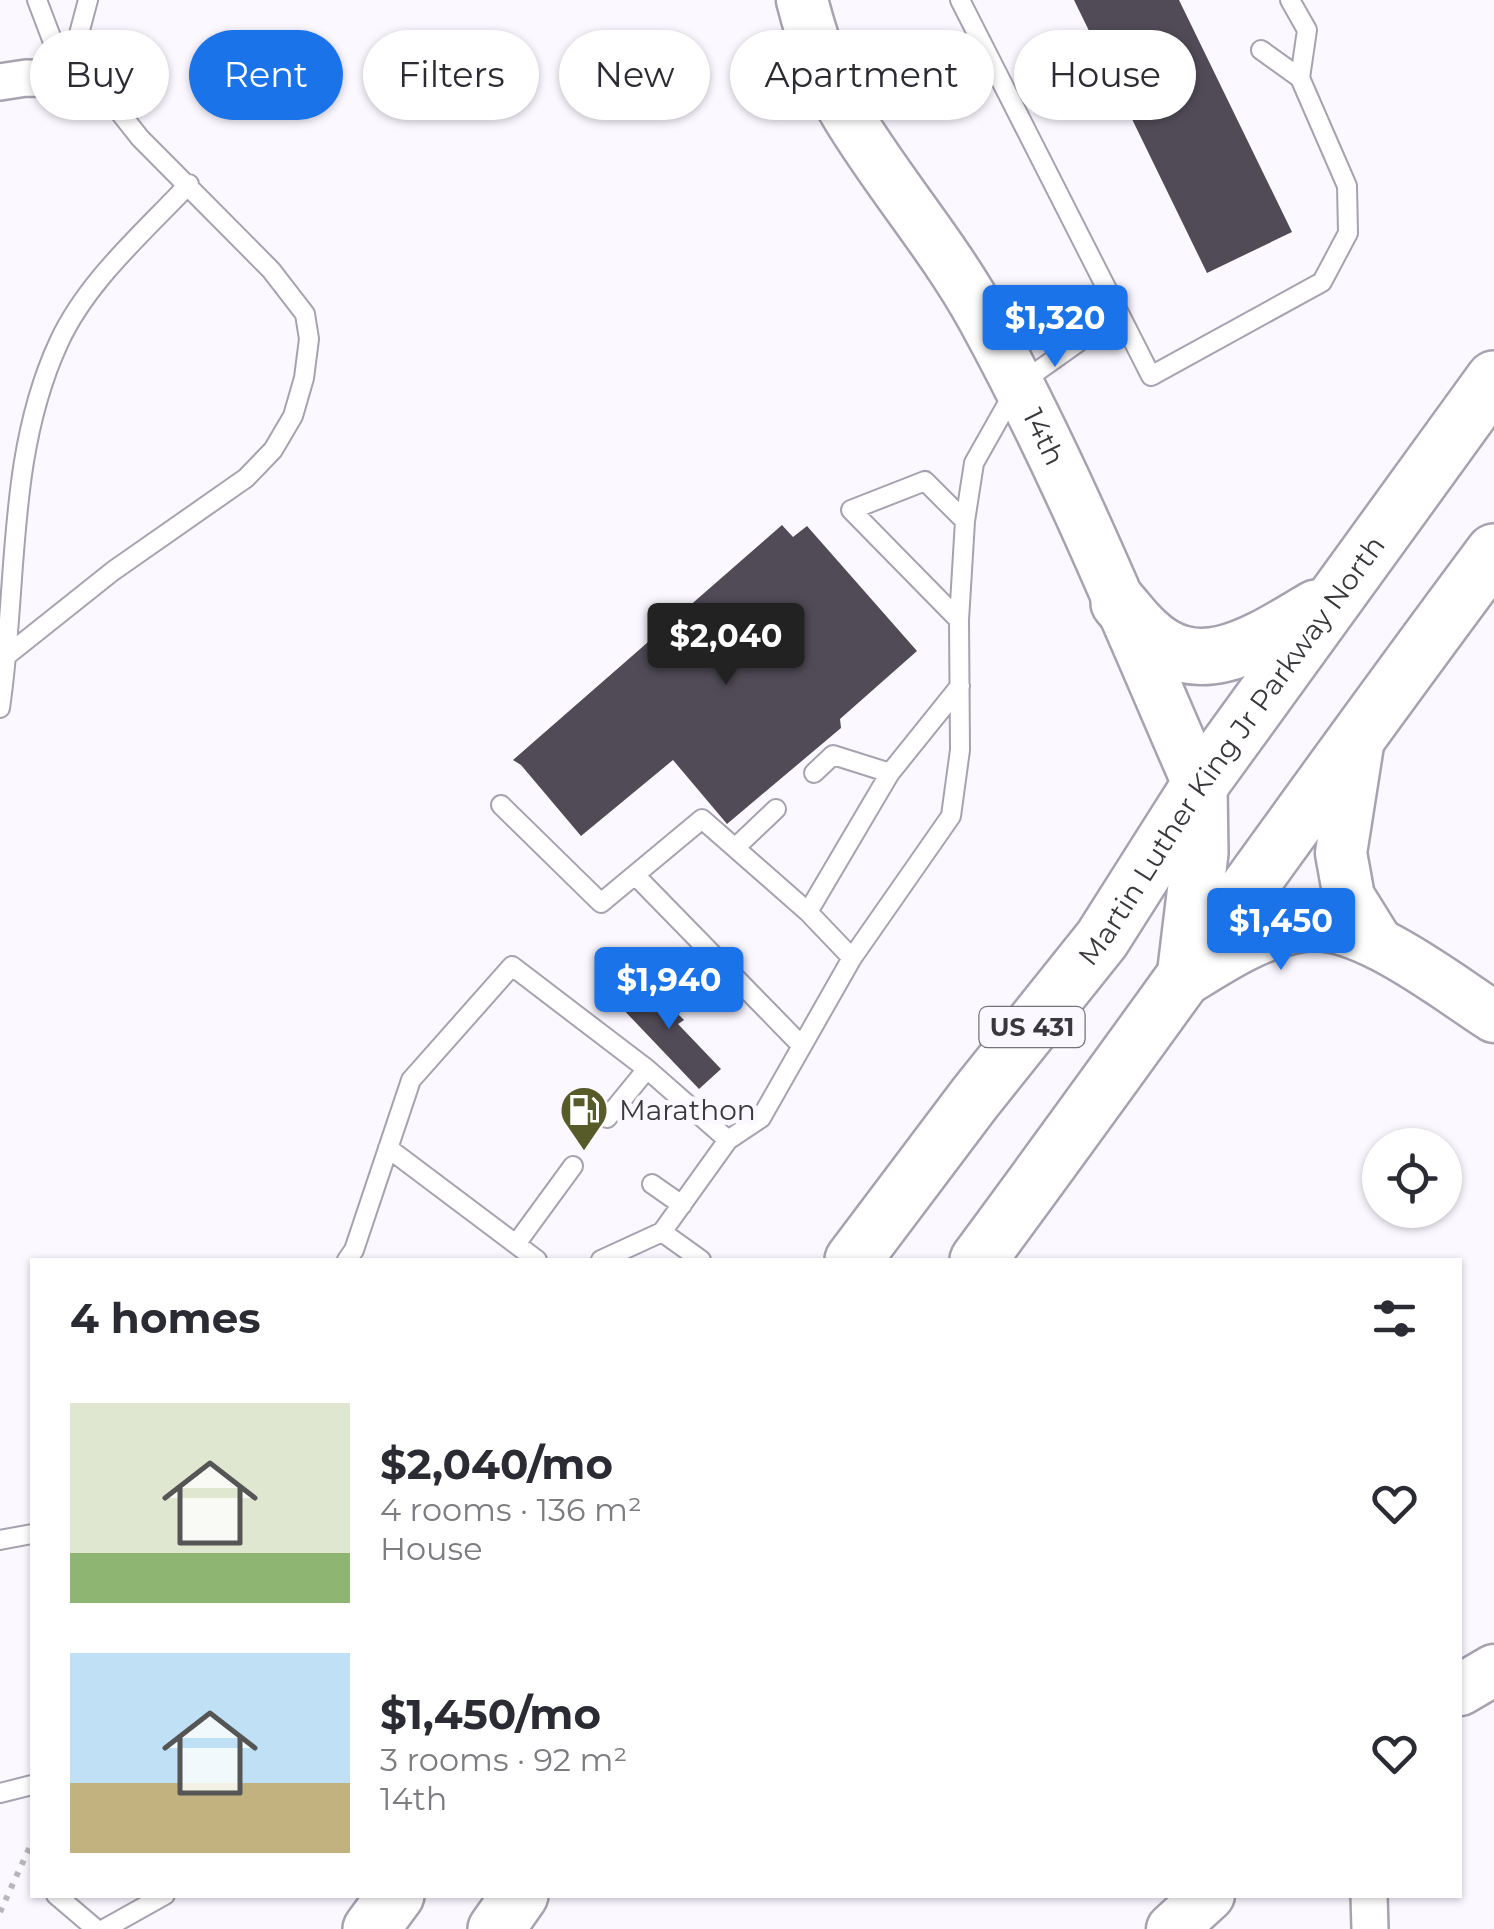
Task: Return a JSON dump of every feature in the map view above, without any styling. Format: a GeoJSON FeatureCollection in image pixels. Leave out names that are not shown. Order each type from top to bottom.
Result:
{"type":"FeatureCollection","features":[{"type":"Feature","properties":{"kind":"highway","name":"Martin Luther King Jr Parkway North"},"geometry":{"type":"LineString","coordinates":[[855,1258],[1102,939],[1199,786],[1494,379]]}},
{"type":"Feature","properties":{"kind":"highway","name":"US 431"},"geometry":{"type":"LineString","coordinates":[[979,1258],[1494,552]]}},
{"type":"Feature","properties":{"kind":"highway"},"geometry":{"type":"LineString","coordinates":[[1119,602],[1148,636],[1164,645],[1182,654],[1218,656],[1244,650],[1332,599]]}},
{"type":"Feature","properties":{"kind":"highway"},"geometry":{"type":"LineString","coordinates":[[1184,982],[1200,853],[1199,786]]}},
{"type":"Feature","properties":{"kind":"highway"},"geometry":{"type":"LineString","coordinates":[[371,1929],[394,1898]]}},
{"type":"Feature","properties":{"kind":"highway"},"geometry":{"type":"LineString","coordinates":[[496,1929],[518,1898]]}},
{"type":"Feature","properties":{"kind":"street","name":"14th"},"geometry":{"type":"LineString","coordinates":[[802,0],[826,74],[845,112],[950,262],[1064,474],[1199,786]]}},
{"type":"Feature","properties":{"kind":"street"},"geometry":{"type":"LineString","coordinates":[[0,82],[30,78]]}},
{"type":"Feature","properties":{"kind":"street"},"geometry":{"type":"LineString","coordinates":[[1360,731],[1341,853],[1349,897],[1376,942]]}},
{"type":"Feature","properties":{"kind":"street"},"geometry":{"type":"LineString","coordinates":[[1184,982],[1248,944],[1306,925],[1376,942],[1494,1017]]}},
{"type":"Feature","properties":{"kind":"street"},"geometry":{"type":"LineString","coordinates":[[1462,1689],[1494,1670]]}},
{"type":"Feature","properties":{"kind":"street"},"geometry":{"type":"LineString","coordinates":[[1172,1929],[1206,1898]]}},
{"type":"Feature","properties":{"kind":"street"},"geometry":{"type":"LineString","coordinates":[[1370,1898],[1370,1929]]}},
{"type":"Feature","properties":{"kind":"lane"},"geometry":{"type":"LineString","coordinates":[[37,0],[48,30]]}},
{"type":"Feature","properties":{"kind":"lane"},"geometry":{"type":"LineString","coordinates":[[80,30],[88,0]]}},
{"type":"Feature","properties":{"kind":"lane"},"geometry":{"type":"LineString","coordinates":[[960,0],[1151,376],[1322,282],[1348,234],[1347,186],[1300,78],[1306,30],[1290,0]]}},
{"type":"Feature","properties":{"kind":"lane"},"geometry":{"type":"LineString","coordinates":[[1260,50],[1300,78]]}},
{"type":"Feature","properties":{"kind":"lane"},"geometry":{"type":"LineString","coordinates":[[5,658],[113,571],[246,478],[273,450],[293,416],[304,378],[310,338],[304,314],[271,270],[126,120]]}},
{"type":"Feature","properties":{"kind":"lane"},"geometry":{"type":"LineString","coordinates":[[0,708],[19,498],[34,416],[59,341],[105,273],[190,184]]}},
{"type":"Feature","properties":{"kind":"lane"},"geometry":{"type":"LineString","coordinates":[[991,334],[1072,299],[1089,312]]}},
{"type":"Feature","properties":{"kind":"lane"},"geometry":{"type":"LineString","coordinates":[[1089,312],[1112,299]]}},
{"type":"Feature","properties":{"kind":"lane"},"geometry":{"type":"LineString","coordinates":[[606,1258],[662,1232],[728,1140],[761,1118],[852,958],[951,816],[960,750],[959,620],[965,520],[974,463],[1018,385],[1087,336],[1089,312]]}},
{"type":"Feature","properties":{"kind":"lane"},"geometry":{"type":"LineString","coordinates":[[959,620],[851,510],[924,481],[965,520]]}},
{"type":"Feature","properties":{"kind":"lane"},"geometry":{"type":"LineString","coordinates":[[808,912],[890,773],[960,686]]}},
{"type":"Feature","properties":{"kind":"lane"},"geometry":{"type":"LineString","coordinates":[[814,774],[834,755],[890,773]]}},
{"type":"Feature","properties":{"kind":"lane"},"geometry":{"type":"LineString","coordinates":[[501,805],[601,903],[702,819],[808,912],[852,958]]}},
{"type":"Feature","properties":{"kind":"lane"},"geometry":{"type":"LineString","coordinates":[[735,848],[776,809]]}},
{"type":"Feature","properties":{"kind":"lane"},"geometry":{"type":"LineString","coordinates":[[635,875],[802,1046]]}},
{"type":"Feature","properties":{"kind":"lane"},"geometry":{"type":"LineString","coordinates":[[357,1257],[411,1080],[512,966],[647,1069],[728,1140]]}},
{"type":"Feature","properties":{"kind":"lane"},"geometry":{"type":"LineString","coordinates":[[607,1118],[647,1069]]}},
{"type":"Feature","properties":{"kind":"lane"},"geometry":{"type":"LineString","coordinates":[[388,1148],[534,1258]]}},
{"type":"Feature","properties":{"kind":"lane"},"geometry":{"type":"LineString","coordinates":[[516,1244],[573,1166]]}},
{"type":"Feature","properties":{"kind":"lane"},"geometry":{"type":"LineString","coordinates":[[652,1184],[682,1205]]}},
{"type":"Feature","properties":{"kind":"lane"},"geometry":{"type":"LineString","coordinates":[[662,1232],[698,1258]]}},
{"type":"Feature","properties":{"kind":"lane"},"geometry":{"type":"LineString","coordinates":[[0,1540],[30,1534]]}},
{"type":"Feature","properties":{"kind":"lane"},"geometry":{"type":"LineString","coordinates":[[0,1793],[30,1786]]}},
{"type":"Feature","properties":{"kind":"lane"},"geometry":{"type":"LineString","coordinates":[[60,1898],[96,1929]]}},
{"type":"Feature","properties":{"kind":"lane"},"geometry":{"type":"LineString","coordinates":[[104,1929],[158,1898]]}},
{"type":"Feature","properties":{"kind":"path"},"geometry":{"type":"LineString","coordinates":[[0,1912],[30,1846]]}},
{"type":"Feature","properties":{"kind":"building"},"geometry":{"type":"Polygon","coordinates":[[[1074,0],[1179,0],[1194,30],[1089,30],[1074,0]]]}},
{"type":"Feature","properties":{"kind":"building"},"geometry":{"type":"Polygon","coordinates":[[[1196,35],[1292,232],[1207,273],[1132,120],[1196,120],[1196,35]]]}},
{"type":"Feature","properties":{"kind":"building"},"geometry":{"type":"Polygon","coordinates":[[[782,525],[793,537],[807,526],[917,651],[840,719],[841,728],[727,824],[673,760],[581,836],[513,760],[782,525]]]}},
{"type":"Feature","properties":{"kind":"building"},"geometry":{"type":"Polygon","coordinates":[[[649,977],[677,1007],[674,1010],[684,1020],[678,1024],[721,1069],[699,1089],[619,1005],[649,977]]]}},
{"type":"Feature","properties":{"kind":"place","name":"Marathon"},"geometry":{"type":"Point","coordinates":[584,1152]}}]}
